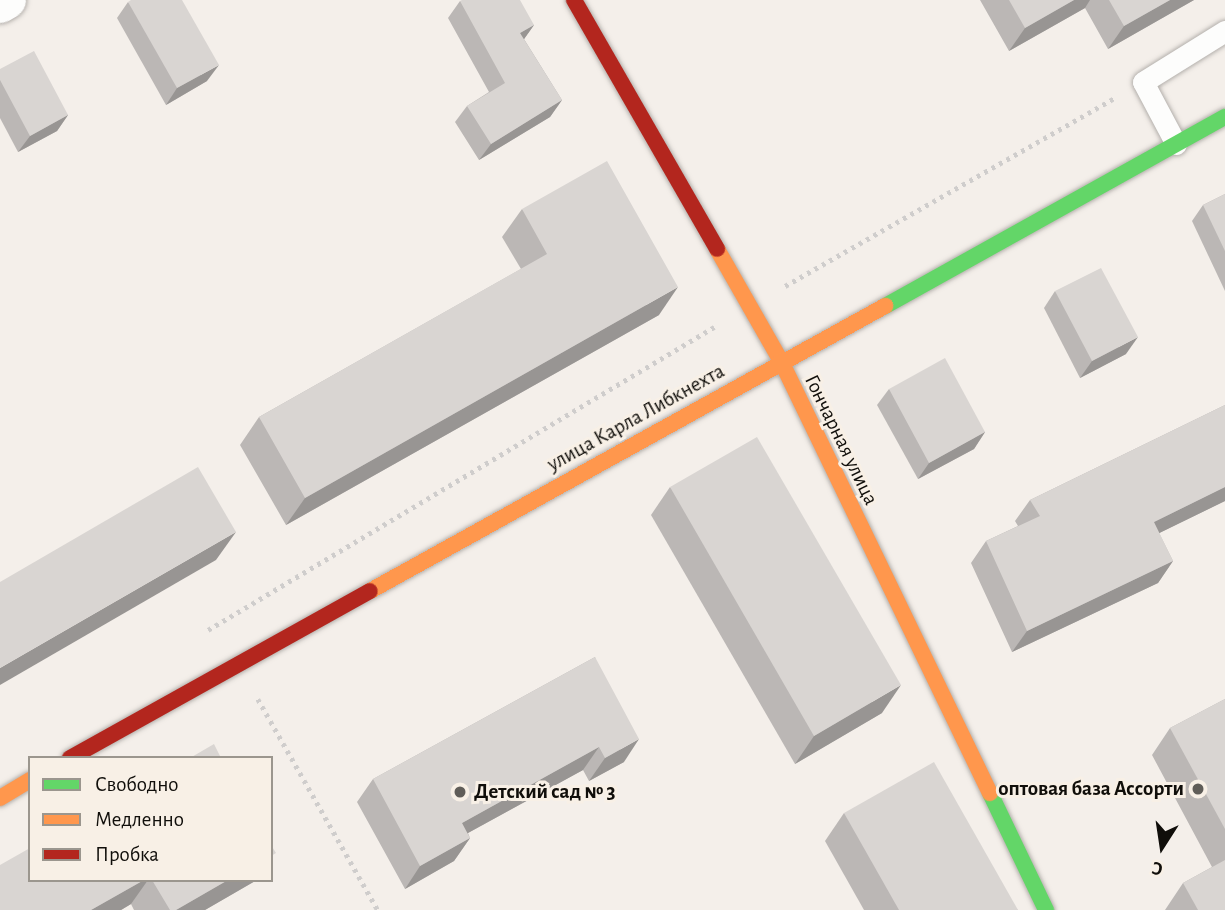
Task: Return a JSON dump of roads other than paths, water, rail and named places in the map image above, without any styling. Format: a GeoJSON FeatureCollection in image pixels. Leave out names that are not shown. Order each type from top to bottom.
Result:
{"type":"FeatureCollection","features":[{"type":"Feature","properties":{"kind":"main road","name":"Гончарная улица"},"geometry":{"type":"LineString","coordinates":[[574,0],[780,361],[1046,910]]}},
{"type":"Feature","properties":{"kind":"main road","name":"улица Карла Либкнехта"},"geometry":{"type":"LineString","coordinates":[[74,756],[780,361],[1225,117]]}},
{"type":"Feature","properties":{"kind":"main road"},"geometry":{"type":"LineString","coordinates":[[0,798],[28,781]]}},
{"type":"Feature","properties":{"kind":"street"},"geometry":{"type":"LineString","coordinates":[[0,4],[8,0]]}},
{"type":"Feature","properties":{"kind":"lane"},"geometry":{"type":"LineString","coordinates":[[1176,144],[1143,82],[1225,31]]}},
{"type":"Feature","properties":{"kind":"place","name":"оптовая база Ассорти"},"geometry":{"type":"Point","coordinates":[1198,789]}},
{"type":"Feature","properties":{"kind":"place","name":"Детский сад № 3"},"geometry":{"type":"Point","coordinates":[460,792]}}]}
